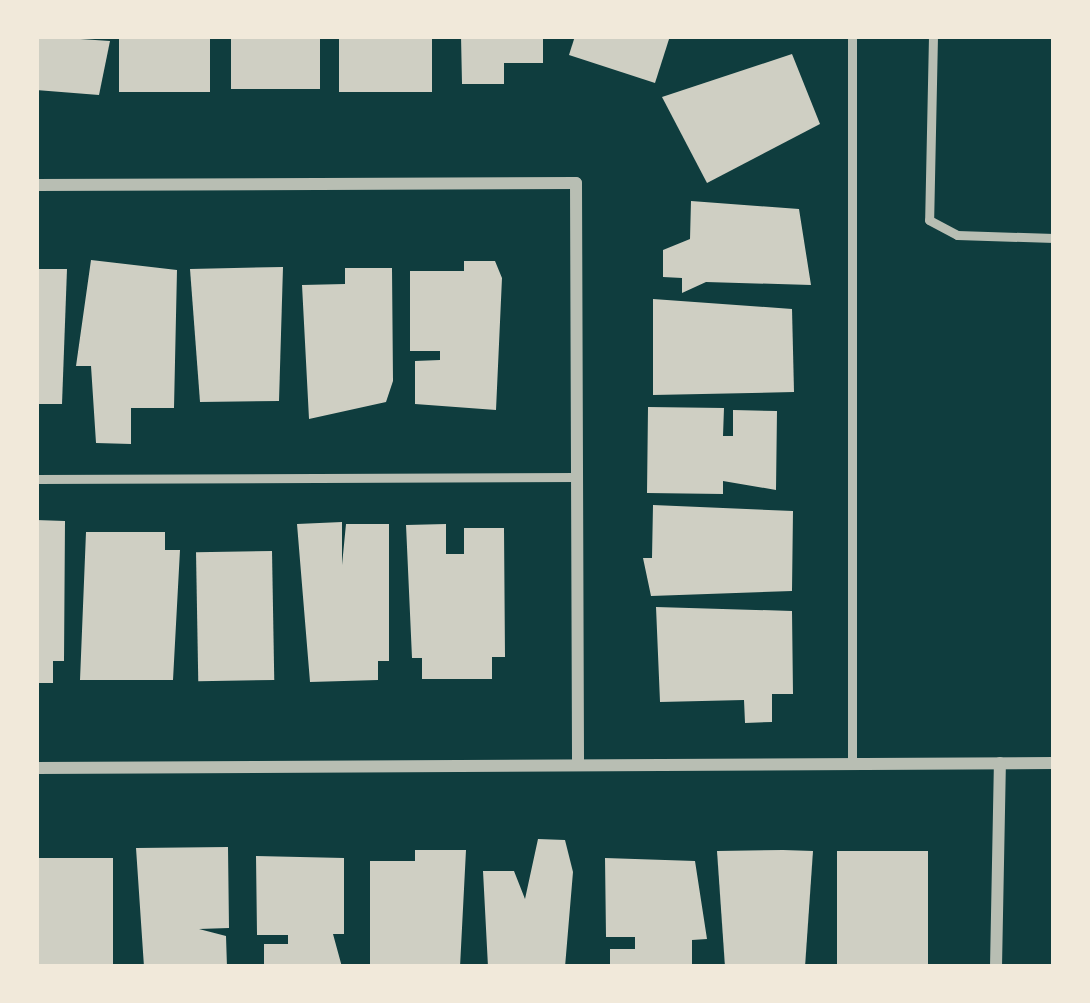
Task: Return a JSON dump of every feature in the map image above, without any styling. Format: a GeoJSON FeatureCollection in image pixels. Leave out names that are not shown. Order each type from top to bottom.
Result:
{"type":"FeatureCollection","features":[{"type":"Feature","properties":{"kind":"street"},"geometry":{"type":"LineString","coordinates":[[36,184],[576,183],[578,765]]}},
{"type":"Feature","properties":{"kind":"street"},"geometry":{"type":"LineString","coordinates":[[996,967],[1000,763]]}},
{"type":"Feature","properties":{"kind":"street"},"geometry":{"type":"LineString","coordinates":[[36,768],[1054,763]]}},
{"type":"Feature","properties":{"kind":"lane"},"geometry":{"type":"LineString","coordinates":[[852,36],[853,762]]}},
{"type":"Feature","properties":{"kind":"lane"},"geometry":{"type":"LineString","coordinates":[[933,36],[929,220],[958,235],[1054,238]]}},
{"type":"Feature","properties":{"kind":"lane"},"geometry":{"type":"LineString","coordinates":[[36,479],[577,477]]}},
{"type":"Feature","properties":{"kind":"building"},"geometry":{"type":"Polygon","coordinates":[[[36,36],[110,41],[99,95],[36,90],[36,36]]]}},
{"type":"Feature","properties":{"kind":"building"},"geometry":{"type":"Polygon","coordinates":[[[119,36],[210,36],[210,92],[119,92],[119,36]]]}},
{"type":"Feature","properties":{"kind":"building"},"geometry":{"type":"Polygon","coordinates":[[[231,36],[320,36],[320,89],[231,89],[231,36]]]}},
{"type":"Feature","properties":{"kind":"building"},"geometry":{"type":"Polygon","coordinates":[[[339,36],[432,36],[432,92],[339,92],[339,36]]]}},
{"type":"Feature","properties":{"kind":"building"},"geometry":{"type":"Polygon","coordinates":[[[461,36],[543,36],[543,63],[504,63],[504,84],[462,84],[461,36]]]}},
{"type":"Feature","properties":{"kind":"building"},"geometry":{"type":"Polygon","coordinates":[[[575,36],[670,36],[655,83],[569,55],[575,36]]]}},
{"type":"Feature","properties":{"kind":"building"},"geometry":{"type":"Polygon","coordinates":[[[792,54],[820,124],[707,183],[662,97],[792,54]]]}},
{"type":"Feature","properties":{"kind":"building"},"geometry":{"type":"Polygon","coordinates":[[[691,201],[799,209],[811,285],[706,282],[682,293],[682,278],[663,277],[663,250],[690,239],[691,201]]]}},
{"type":"Feature","properties":{"kind":"building"},"geometry":{"type":"Polygon","coordinates":[[[91,260],[177,270],[174,408],[131,408],[131,444],[96,443],[91,366],[76,366],[91,260]]]}},
{"type":"Feature","properties":{"kind":"building"},"geometry":{"type":"Polygon","coordinates":[[[464,261],[495,261],[502,278],[496,410],[415,404],[415,361],[440,360],[440,351],[410,351],[410,271],[464,271],[464,261]]]}},
{"type":"Feature","properties":{"kind":"building"},"geometry":{"type":"Polygon","coordinates":[[[283,267],[279,401],[200,402],[190,269],[283,267]]]}},
{"type":"Feature","properties":{"kind":"building"},"geometry":{"type":"Polygon","coordinates":[[[345,268],[392,268],[393,381],[386,402],[309,419],[302,285],[345,284],[345,268]]]}},
{"type":"Feature","properties":{"kind":"building"},"geometry":{"type":"Polygon","coordinates":[[[36,269],[67,269],[62,404],[36,404],[36,269]]]}},
{"type":"Feature","properties":{"kind":"building"},"geometry":{"type":"Polygon","coordinates":[[[653,299],[792,309],[794,392],[653,395],[653,299]]]}},
{"type":"Feature","properties":{"kind":"building"},"geometry":{"type":"Polygon","coordinates":[[[648,407],[724,408],[723,436],[733,436],[733,410],[777,411],[776,490],[723,481],[723,494],[647,493],[648,407]]]}},
{"type":"Feature","properties":{"kind":"building"},"geometry":{"type":"Polygon","coordinates":[[[653,505],[793,511],[792,591],[651,596],[643,558],[652,558],[653,505]]]}},
{"type":"Feature","properties":{"kind":"building"},"geometry":{"type":"Polygon","coordinates":[[[36,520],[65,521],[64,661],[53,661],[53,683],[36,683],[36,520]]]}},
{"type":"Feature","properties":{"kind":"building"},"geometry":{"type":"Polygon","coordinates":[[[342,522],[342,565],[346,524],[389,524],[389,661],[378,661],[378,680],[310,682],[297,524],[342,522]]]}},
{"type":"Feature","properties":{"kind":"building"},"geometry":{"type":"Polygon","coordinates":[[[446,524],[446,554],[464,554],[464,528],[504,528],[505,657],[492,657],[492,679],[422,679],[422,658],[412,658],[406,525],[446,524]]]}},
{"type":"Feature","properties":{"kind":"building"},"geometry":{"type":"Polygon","coordinates":[[[86,532],[165,532],[165,550],[180,550],[173,680],[80,680],[86,532]]]}},
{"type":"Feature","properties":{"kind":"building"},"geometry":{"type":"Polygon","coordinates":[[[272,551],[274,680],[198,681],[196,552],[272,551]]]}},
{"type":"Feature","properties":{"kind":"building"},"geometry":{"type":"Polygon","coordinates":[[[656,607],[792,611],[793,694],[772,694],[772,722],[745,723],[744,700],[660,702],[656,607]]]}},
{"type":"Feature","properties":{"kind":"building"},"geometry":{"type":"Polygon","coordinates":[[[538,839],[565,840],[573,872],[565,967],[488,967],[483,871],[514,871],[525,899],[538,839]]]}},
{"type":"Feature","properties":{"kind":"building"},"geometry":{"type":"Polygon","coordinates":[[[228,847],[229,928],[199,929],[226,936],[227,967],[144,967],[136,848],[228,847]]]}},
{"type":"Feature","properties":{"kind":"building"},"geometry":{"type":"Polygon","coordinates":[[[415,850],[466,850],[460,967],[370,964],[370,861],[415,861],[415,850]]]}},
{"type":"Feature","properties":{"kind":"building"},"geometry":{"type":"Polygon","coordinates":[[[717,851],[813,851],[805,967],[725,967],[717,851]]]}},
{"type":"Feature","properties":{"kind":"building"},"geometry":{"type":"Polygon","coordinates":[[[837,851],[928,851],[928,967],[837,967],[837,851]]]}},
{"type":"Feature","properties":{"kind":"building"},"geometry":{"type":"Polygon","coordinates":[[[256,856],[344,858],[344,934],[333,934],[342,967],[264,967],[264,944],[288,944],[288,935],[257,935],[256,856]]]}},
{"type":"Feature","properties":{"kind":"building"},"geometry":{"type":"Polygon","coordinates":[[[36,858],[113,858],[113,967],[36,967],[36,858]]]}},
{"type":"Feature","properties":{"kind":"building"},"geometry":{"type":"Polygon","coordinates":[[[605,858],[695,861],[707,939],[692,940],[692,967],[610,967],[610,949],[635,949],[635,937],[606,937],[605,858]]]}}]}
